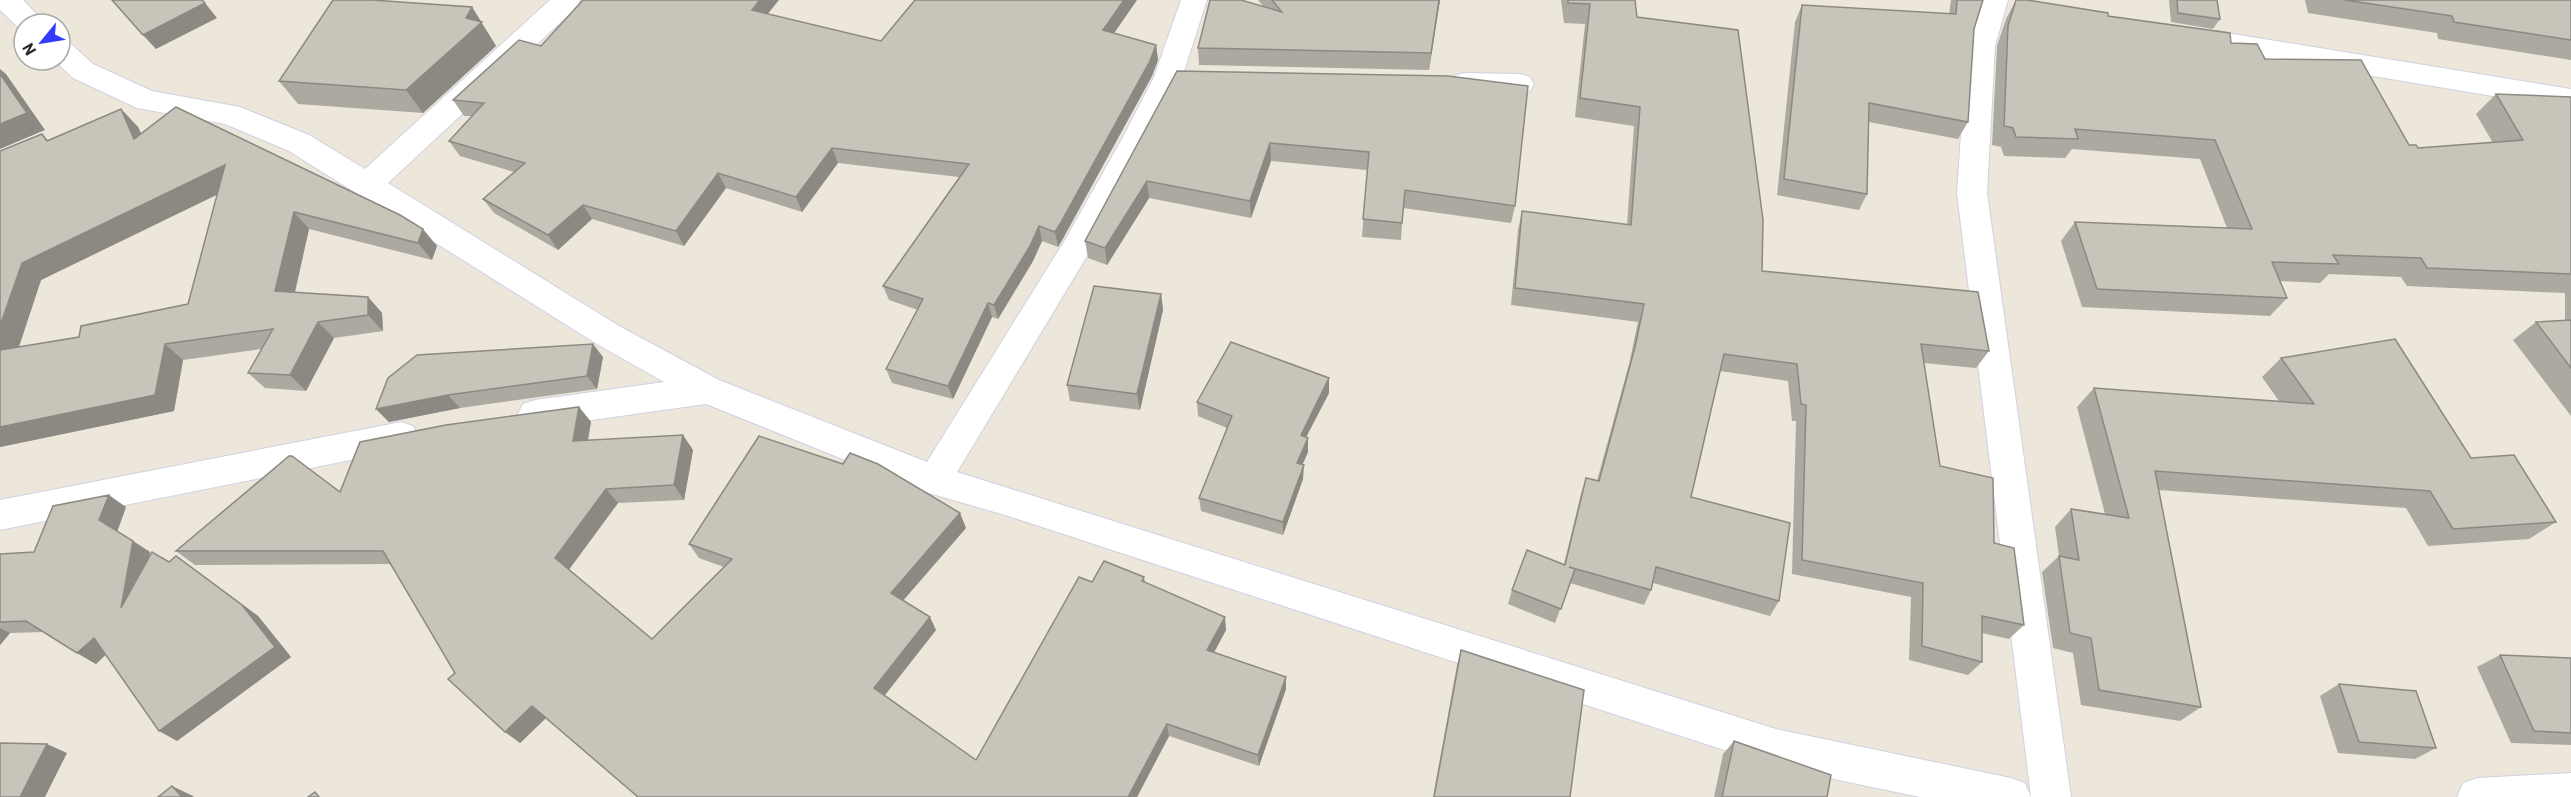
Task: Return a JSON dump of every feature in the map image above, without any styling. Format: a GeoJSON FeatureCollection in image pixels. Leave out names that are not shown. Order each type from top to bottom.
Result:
{"type":"FeatureCollection","features":[{"type":"Feature","properties":{"kind":"street"},"geometry":{"type":"LineString","coordinates":[[6,0],[19,12]]}},
{"type":"Feature","properties":{"kind":"street"},"geometry":{"type":"LineString","coordinates":[[367,185],[567,0]]}},
{"type":"Feature","properties":{"kind":"street"},"geometry":{"type":"LineString","coordinates":[[934,480],[1180,78],[1194,0]]}},
{"type":"Feature","properties":{"kind":"street"},"geometry":{"type":"LineString","coordinates":[[2002,5],[1981,46],[1972,193],[2051,797]]}},
{"type":"Feature","properties":{"kind":"street"},"geometry":{"type":"LineString","coordinates":[[2194,38],[2571,99]]}},
{"type":"Feature","properties":{"kind":"street"},"geometry":{"type":"LineString","coordinates":[[72,61],[83,71],[147,101],[230,114],[300,143],[608,335],[707,390],[934,480],[1005,500],[1776,748],[2011,797]]}},
{"type":"Feature","properties":{"kind":"street"},"geometry":{"type":"LineString","coordinates":[[1438,83],[1520,84]]}},
{"type":"Feature","properties":{"kind":"street"},"geometry":{"type":"LineString","coordinates":[[115,114],[147,101]]}},
{"type":"Feature","properties":{"kind":"street"},"geometry":{"type":"LineString","coordinates":[[507,418],[707,390]]}},
{"type":"Feature","properties":{"kind":"street"},"geometry":{"type":"LineString","coordinates":[[0,515],[426,431]]}},
{"type":"Feature","properties":{"kind":"street"},"geometry":{"type":"LineString","coordinates":[[2477,797],[2571,792]]}},
{"type":"Feature","properties":{"kind":"building"},"geometry":{"type":"Polygon","coordinates":[[[112,0],[202,0],[205,3],[143,35],[112,0]]]}},
{"type":"Feature","properties":{"kind":"building"},"geometry":{"type":"Polygon","coordinates":[[[333,0],[372,0],[472,7],[466,18],[482,22],[406,90],[279,81],[333,0]]]}},
{"type":"Feature","properties":{"kind":"building"},"geometry":{"type":"Polygon","coordinates":[[[583,0],[760,0],[752,10],[881,41],[915,0],[1124,0],[1103,30],[1156,45],[1150,61],[1060,224],[1055,232],[1039,226],[1030,246],[994,305],[988,303],[948,386],[886,369],[923,299],[883,286],[969,164],[832,148],[796,197],[718,173],[676,231],[583,205],[548,235],[483,199],[525,163],[449,141],[484,103],[453,100],[519,40],[541,46],[583,0]]]}},
{"type":"Feature","properties":{"kind":"building"},"geometry":{"type":"Polygon","coordinates":[[[1210,0],[1241,0],[1282,12],[1272,0],[1439,0],[1431,53],[1198,48],[1210,0]]]}},
{"type":"Feature","properties":{"kind":"building"},"geometry":{"type":"Polygon","coordinates":[[[1568,0],[1635,0],[1637,17],[1738,30],[1763,220],[1762,271],[1978,292],[1989,351],[1921,344],[1940,466],[1993,478],[1994,543],[2014,548],[2024,625],[1982,616],[1982,662],[1922,646],[1923,583],[1802,560],[1806,405],[1801,404],[1797,364],[1724,354],[1691,497],[1790,523],[1779,601],[1656,567],[1651,590],[1569,567],[1575,569],[1561,609],[1512,590],[1527,550],[1565,565],[1586,478],[1599,481],[1635,347],[1644,304],[1515,288],[1522,211],[1631,225],[1640,107],[1580,98],[1590,4],[1568,3],[1568,0]]]}},
{"type":"Feature","properties":{"kind":"building"},"geometry":{"type":"Polygon","coordinates":[[[1957,0],[1983,0],[1974,29],[1968,122],[1869,103],[1867,194],[1784,179],[1802,5],[1956,14],[1957,0]]]}},
{"type":"Feature","properties":{"kind":"building"},"geometry":{"type":"Polygon","coordinates":[[[2016,0],[2230,33],[2231,43],[2257,44],[2265,59],[2361,60],[2409,145],[2416,145],[2418,148],[2523,140],[2496,94],[2571,97],[2571,274],[2427,268],[2421,258],[2333,255],[2339,264],[2272,262],[2287,298],[2097,289],[2075,222],[2252,229],[2215,140],[2075,129],[2078,139],[2016,137],[2013,128],[2004,126],[2008,26],[2016,0]]]}},
{"type":"Feature","properties":{"kind":"building"},"geometry":{"type":"Polygon","coordinates":[[[2177,0],[2217,0],[2220,19],[2178,13],[2177,0]]]}},
{"type":"Feature","properties":{"kind":"building"},"geometry":{"type":"Polygon","coordinates":[[[2345,0],[2571,0],[2571,40],[2454,22],[2452,16],[2345,0]]]}},
{"type":"Feature","properties":{"kind":"building"},"geometry":{"type":"Polygon","coordinates":[[[1177,71],[1448,76],[1528,86],[1515,206],[1405,190],[1402,223],[1363,219],[1369,152],[1270,143],[1250,201],[1147,181],[1105,248],[1085,241],[1177,71]]]}},
{"type":"Feature","properties":{"kind":"building"},"geometry":{"type":"Polygon","coordinates":[[[0,74],[27,113],[0,124],[0,74]]]}},
{"type":"Feature","properties":{"kind":"building"},"geometry":{"type":"Polygon","coordinates":[[[176,107],[400,215],[423,229],[418,243],[294,212],[275,291],[368,297],[368,315],[318,322],[290,375],[248,373],[273,329],[165,344],[155,395],[0,427],[0,350],[79,337],[81,326],[188,304],[225,165],[22,263],[0,326],[0,151],[42,134],[47,141],[121,109],[134,139],[176,107]]]}},
{"type":"Feature","properties":{"kind":"building"},"geometry":{"type":"Polygon","coordinates":[[[1094,286],[1161,294],[1137,394],[1067,385],[1094,286]]]}},
{"type":"Feature","properties":{"kind":"building"},"geometry":{"type":"Polygon","coordinates":[[[2571,320],[2571,368],[2536,322],[2571,320]]]}},
{"type":"Feature","properties":{"kind":"building"},"geometry":{"type":"Polygon","coordinates":[[[2395,339],[2471,458],[2514,455],[2556,522],[2453,529],[2430,491],[2155,471],[2201,707],[2099,690],[2091,638],[2070,633],[2059,556],[2079,560],[2071,509],[2129,518],[2094,388],[2314,404],[2281,358],[2395,339]]]}},
{"type":"Feature","properties":{"kind":"building"},"geometry":{"type":"Polygon","coordinates":[[[1231,342],[1329,378],[1301,435],[1308,438],[1297,463],[1304,465],[1283,522],[1199,498],[1232,416],[1197,402],[1231,342]]]}},
{"type":"Feature","properties":{"kind":"building"},"geometry":{"type":"Polygon","coordinates":[[[593,344],[587,376],[448,395],[376,409],[388,378],[417,355],[593,344]]]}},
{"type":"Feature","properties":{"kind":"building"},"geometry":{"type":"Polygon","coordinates":[[[579,407],[573,441],[683,435],[674,485],[606,489],[555,558],[652,639],[732,559],[689,544],[759,436],[843,464],[850,453],[878,464],[960,513],[891,593],[930,617],[874,688],[976,760],[1079,577],[1092,582],[1104,561],[1144,577],[1142,581],[1225,617],[1207,650],[1286,677],[1258,755],[1167,724],[1128,797],[638,797],[532,706],[505,732],[448,679],[455,673],[383,551],[176,551],[289,456],[340,492],[360,442],[446,425],[579,407]]]}},
{"type":"Feature","properties":{"kind":"building"},"geometry":{"type":"Polygon","coordinates":[[[109,495],[99,520],[133,541],[121,608],[152,552],[169,562],[176,556],[242,605],[275,647],[159,731],[94,638],[77,653],[26,621],[0,622],[0,554],[34,552],[53,506],[109,495]]]}},
{"type":"Feature","properties":{"kind":"building"},"geometry":{"type":"Polygon","coordinates":[[[1461,650],[1584,690],[1570,797],[1434,797],[1461,650]]]}},
{"type":"Feature","properties":{"kind":"building"},"geometry":{"type":"Polygon","coordinates":[[[2500,655],[2571,658],[2571,733],[2534,731],[2500,655]]]}},
{"type":"Feature","properties":{"kind":"building"},"geometry":{"type":"Polygon","coordinates":[[[2339,684],[2416,691],[2436,748],[2359,742],[2339,684]]]}},
{"type":"Feature","properties":{"kind":"building"},"geometry":{"type":"Polygon","coordinates":[[[1734,741],[1831,775],[1827,797],[1722,797],[1734,741]]]}},
{"type":"Feature","properties":{"kind":"building"},"geometry":{"type":"Polygon","coordinates":[[[0,743],[47,744],[20,797],[0,797],[0,743]]]}},
{"type":"Feature","properties":{"kind":"building"},"geometry":{"type":"Polygon","coordinates":[[[172,786],[182,797],[158,797],[172,786]]]}},
{"type":"Feature","properties":{"kind":"building"},"geometry":{"type":"Polygon","coordinates":[[[315,792],[319,797],[308,797],[315,792]]]}}]}
